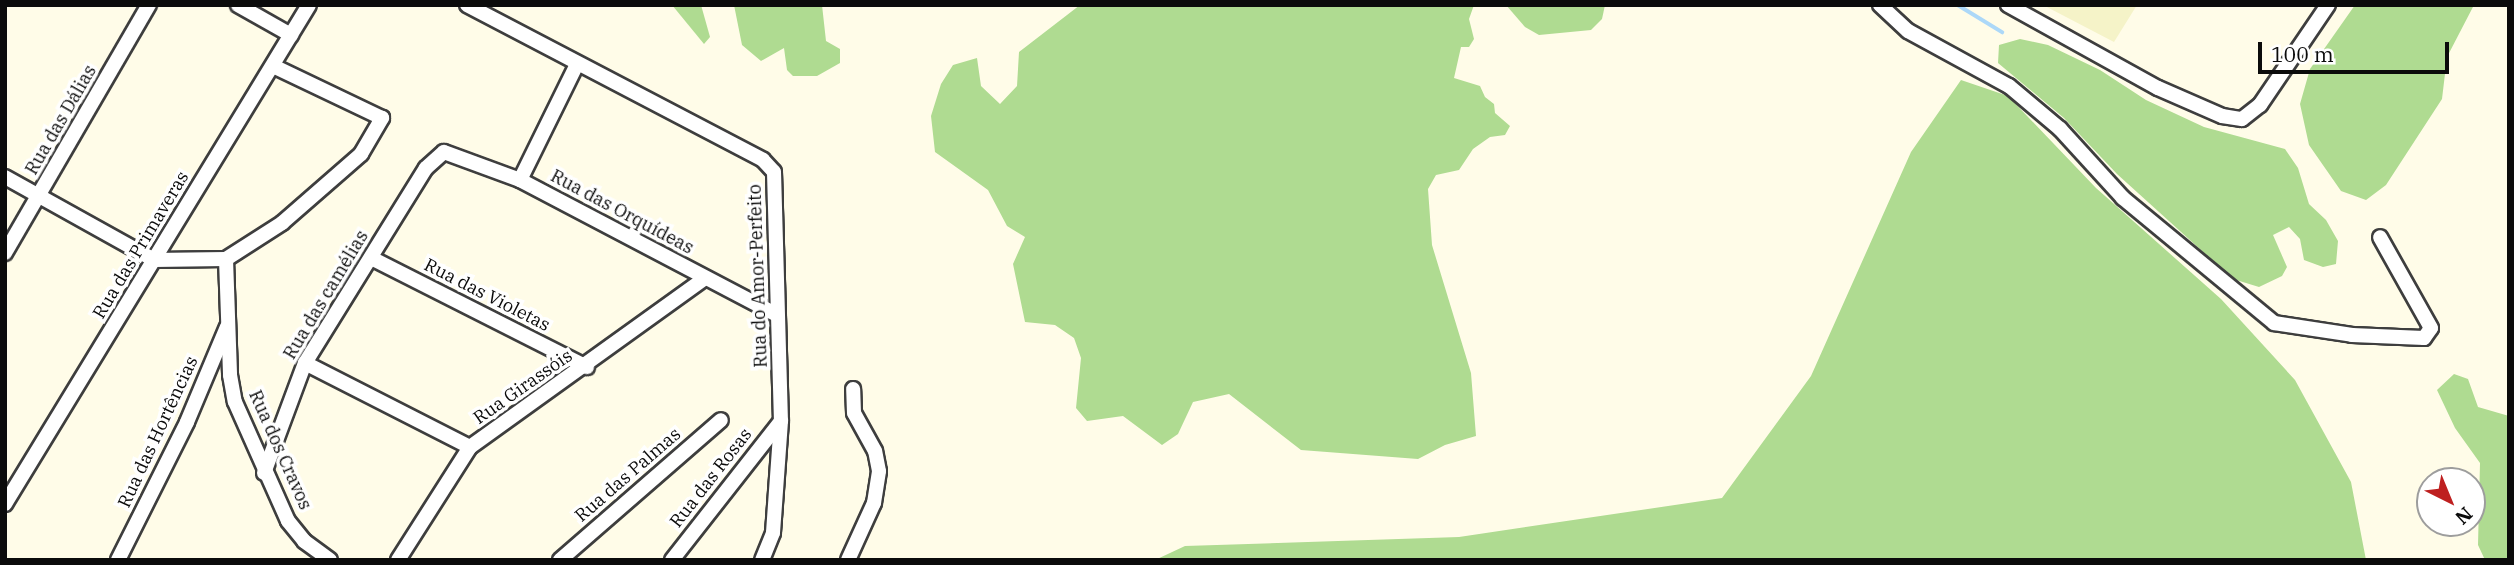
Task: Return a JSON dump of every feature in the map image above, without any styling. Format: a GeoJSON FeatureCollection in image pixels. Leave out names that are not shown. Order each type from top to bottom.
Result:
{"type":"FeatureCollection","features":[{"type":"Feature","properties":{"kind":"street","name":"Rua das Dálias"},"geometry":{"type":"LineString","coordinates":[[5,253],[149,5]]}},
{"type":"Feature","properties":{"kind":"street"},"geometry":{"type":"LineString","coordinates":[[238,5],[291,35]]}},
{"type":"Feature","properties":{"kind":"street","name":"Rua das Primaveras"},"geometry":{"type":"LineString","coordinates":[[5,504],[10,485],[154,260],[309,5]]}},
{"type":"Feature","properties":{"kind":"street","name":"Rua do Amor-Perfeito"},"geometry":{"type":"LineString","coordinates":[[467,5],[769,165],[776,185],[781,421],[773,533],[762,560]]}},
{"type":"Feature","properties":{"kind":"street"},"geometry":{"type":"LineString","coordinates":[[1880,5],[1908,31],[2009,86],[2060,129],[2123,198],[2274,323],[2352,335],[2424,338],[2431,328],[2380,237]]}},
{"type":"Feature","properties":{"kind":"street"},"geometry":{"type":"LineString","coordinates":[[2008,5],[2158,88],[2222,116],[2242,119],[2260,105],[2328,5]]}},
{"type":"Feature","properties":{"kind":"street"},"geometry":{"type":"LineString","coordinates":[[520,180],[577,64]]}},
{"type":"Feature","properties":{"kind":"street"},"geometry":{"type":"LineString","coordinates":[[5,177],[154,260],[226,259],[282,223],[361,153],[382,118],[273,66]]}},
{"type":"Feature","properties":{"kind":"street","name":"Rua das Orquídeas"},"geometry":{"type":"LineString","coordinates":[[444,152],[520,180],[778,316]]}},
{"type":"Feature","properties":{"kind":"street","name":"Rua das camélias"},"geometry":{"type":"LineString","coordinates":[[264,473],[305,363],[426,168],[444,152]]}},
{"type":"Feature","properties":{"kind":"street","name":"Rua das Violetas"},"geometry":{"type":"LineString","coordinates":[[370,258],[587,367]]}},
{"type":"Feature","properties":{"kind":"street","name":"Rua dos Cravos"},"geometry":{"type":"LineString","coordinates":[[226,259],[230,375],[235,402],[264,473],[298,534],[330,560]]}},
{"type":"Feature","properties":{"kind":"street","name":"Rua Girassóis"},"geometry":{"type":"LineString","coordinates":[[398,560],[470,447],[587,367],[705,278]]}},
{"type":"Feature","properties":{"kind":"street","name":"Rua das Hortências"},"geometry":{"type":"LineString","coordinates":[[118,560],[187,422],[230,319]]}},
{"type":"Feature","properties":{"kind":"street"},"geometry":{"type":"LineString","coordinates":[[305,363],[470,447]]}},
{"type":"Feature","properties":{"kind":"street"},"geometry":{"type":"LineString","coordinates":[[848,560],[874,503],[879,471],[875,451],[854,413],[853,389]]}},
{"type":"Feature","properties":{"kind":"street","name":"Rua das Palmas"},"geometry":{"type":"LineString","coordinates":[[560,560],[721,419]]}},
{"type":"Feature","properties":{"kind":"street","name":"Rua das Rosas"},"geometry":{"type":"LineString","coordinates":[[672,560],[781,421]]}},
{"type":"Feature","properties":{"kind":"shaded area"},"geometry":{"type":"Polygon","coordinates":[[[2043,5],[2137,5],[2114,42],[2043,5]]]}},
{"type":"Feature","properties":{"kind":"green space"},"geometry":{"type":"Polygon","coordinates":[[[672,5],[701,5],[710,37],[704,44],[672,5]]]}},
{"type":"Feature","properties":{"kind":"green space"},"geometry":{"type":"Polygon","coordinates":[[[734,5],[822,5],[826,41],[840,49],[840,63],[817,76],[793,76],[787,70],[784,48],[761,61],[742,45],[734,5]]]}},
{"type":"Feature","properties":{"kind":"green space"},"geometry":{"type":"Polygon","coordinates":[[[1080,5],[1474,5],[1469,19],[1474,39],[1469,47],[1461,47],[1454,78],[1480,86],[1485,97],[1494,104],[1495,113],[1510,126],[1505,135],[1490,137],[1473,149],[1459,170],[1436,175],[1428,189],[1432,245],[1471,373],[1476,436],[1445,445],[1418,459],[1301,450],[1229,394],[1193,402],[1178,434],[1162,445],[1123,416],[1087,421],[1076,408],[1081,358],[1074,338],[1055,325],[1025,322],[1013,264],[1025,237],[1007,226],[988,190],[935,152],[931,116],[941,84],[953,65],[977,58],[981,86],[1000,104],[1017,86],[1019,52],[1080,5]]]}},
{"type":"Feature","properties":{"kind":"green space"},"geometry":{"type":"Polygon","coordinates":[[[1506,5],[1605,5],[1602,19],[1591,30],[1539,35],[1525,27],[1506,5]]]}},
{"type":"Feature","properties":{"kind":"green space"},"geometry":{"type":"Polygon","coordinates":[[[2355,5],[2474,5],[2447,57],[2442,99],[2386,185],[2366,200],[2341,191],[2309,145],[2300,104],[2310,69],[2355,5]]]}},
{"type":"Feature","properties":{"kind":"green space"},"geometry":{"type":"Polygon","coordinates":[[[2020,39],[2048,45],[2100,70],[2146,100],[2204,127],[2285,149],[2298,168],[2309,204],[2326,220],[2338,241],[2336,264],[2323,267],[2304,260],[2300,239],[2289,227],[2273,235],[2287,267],[2282,276],[2259,287],[2233,279],[2117,174],[2064,118],[1998,63],[1999,45],[2020,39]]]}},
{"type":"Feature","properties":{"kind":"green space"},"geometry":{"type":"Polygon","coordinates":[[[1961,80],[2008,96],[2096,188],[2221,299],[2295,380],[2351,482],[2366,560],[1155,560],[1185,546],[1459,537],[1722,498],[1811,376],[1911,152],[1961,80]]]}},
{"type":"Feature","properties":{"kind":"green space"},"geometry":{"type":"Polygon","coordinates":[[[2454,374],[2468,379],[2478,407],[2509,416],[2509,560],[2485,560],[2478,545],[2478,537],[2486,537],[2486,467],[2480,467],[2480,463],[2455,428],[2437,390],[2454,374]]]}},
{"type":"Feature","properties":{"kind":"waterway"},"geometry":{"type":"LineString","coordinates":[[1958,5],[2002,32]]}}]}
